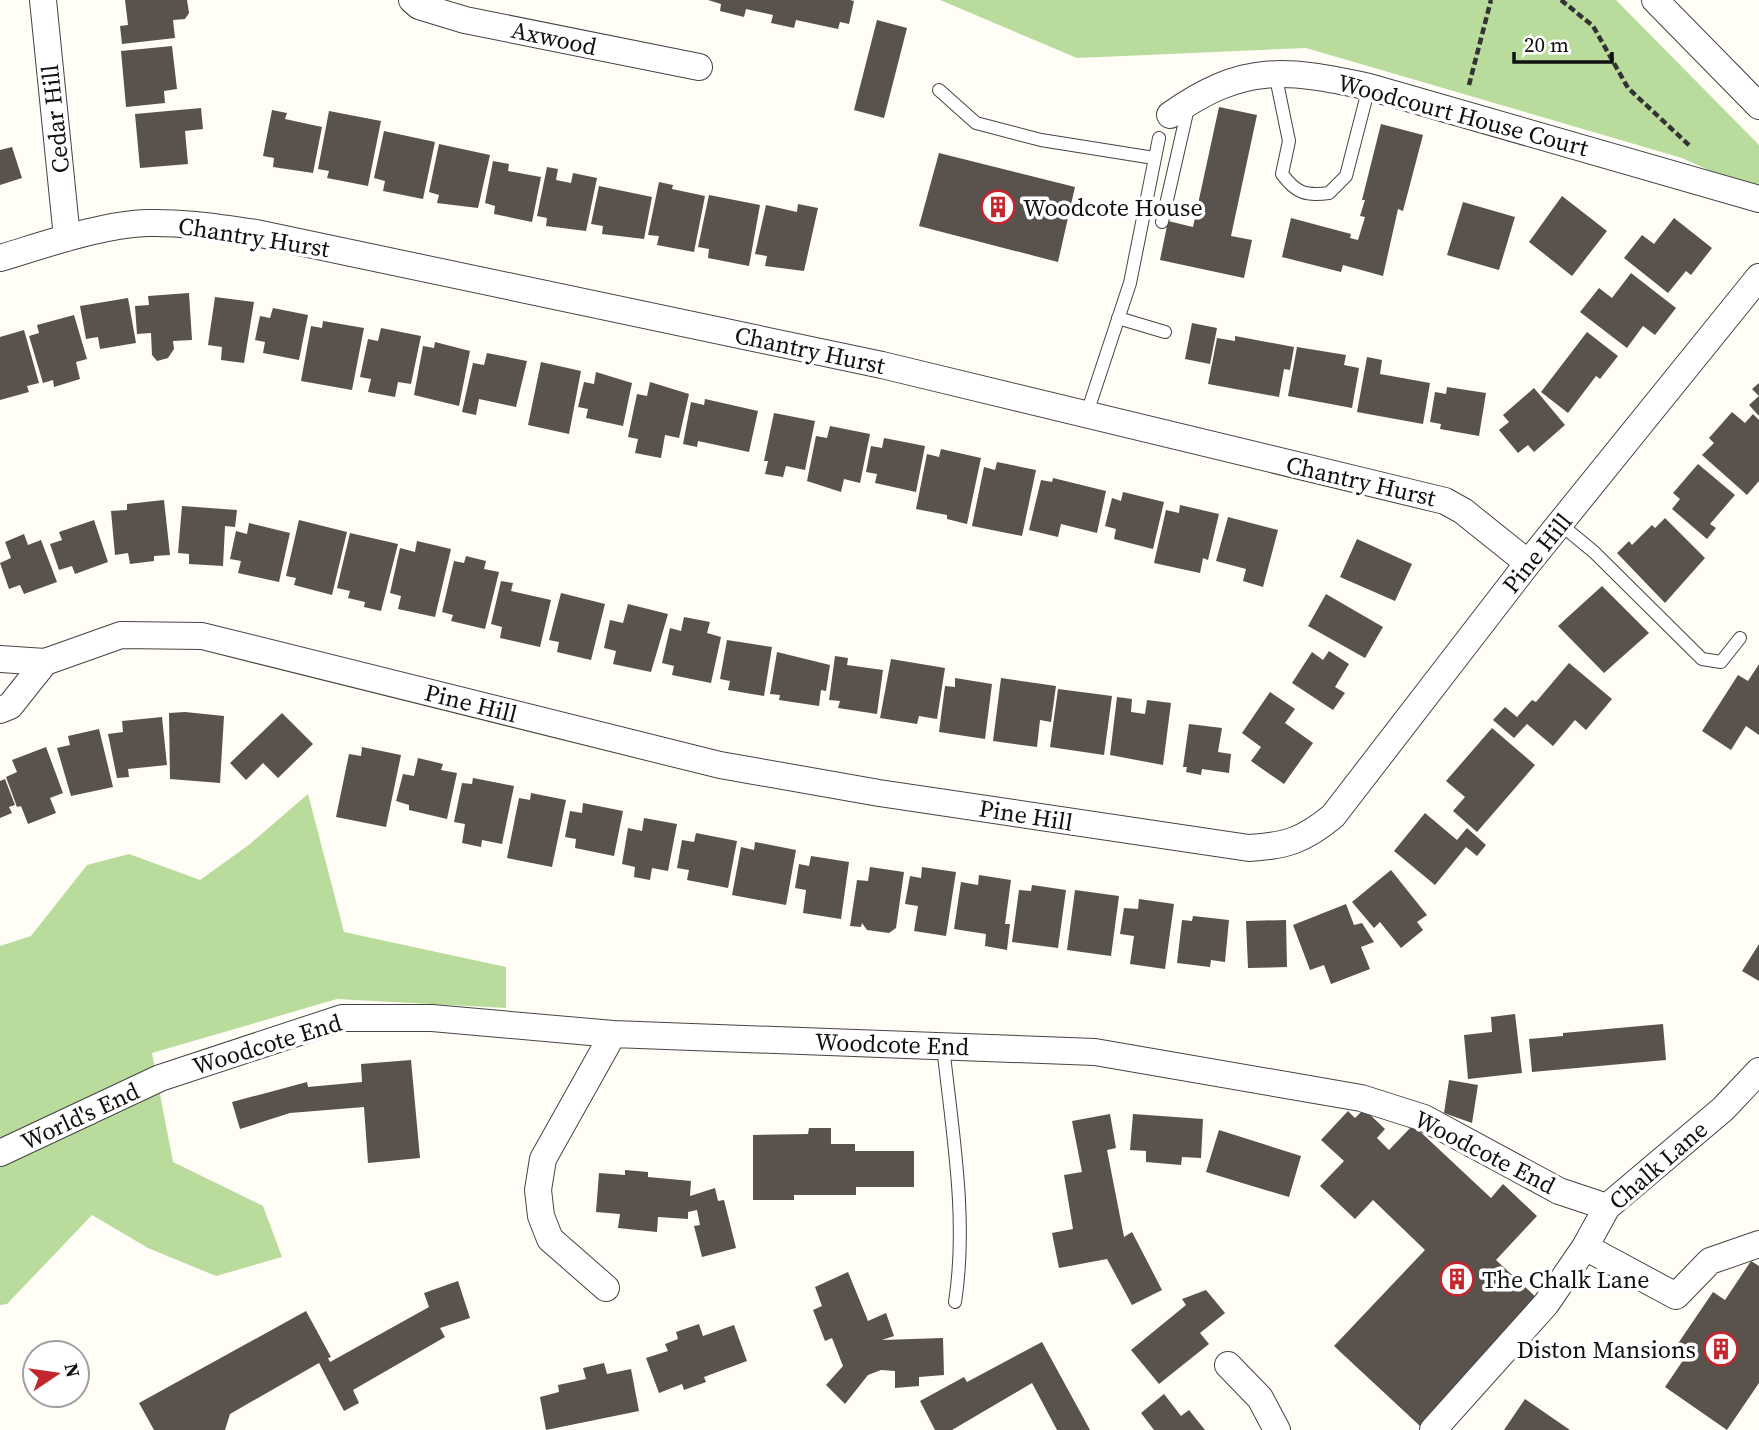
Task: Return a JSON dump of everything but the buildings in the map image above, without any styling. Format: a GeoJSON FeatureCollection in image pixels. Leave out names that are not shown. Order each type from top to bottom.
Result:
{"type":"FeatureCollection","features":[{"type":"Feature","properties":{"kind":"street","name":"Cedar Hill"},"geometry":{"type":"LineString","coordinates":[[43,0],[67,238]]}},
{"type":"Feature","properties":{"kind":"street","name":"Axwood"},"geometry":{"type":"LineString","coordinates":[[412,0],[419,6],[465,20],[699,67]]}},
{"type":"Feature","properties":{"kind":"street"},"geometry":{"type":"LineString","coordinates":[[1655,0],[1759,106]]}},
{"type":"Feature","properties":{"kind":"street","name":"Woodcourt House Court"},"geometry":{"type":"LineString","coordinates":[[1173,118],[1220,84],[1275,73],[1306,74],[1369,87],[1759,200]]}},
{"type":"Feature","properties":{"kind":"street","name":"Chantry Hurst"},"geometry":{"type":"LineString","coordinates":[[0,258],[67,238],[145,223],[186,224],[256,233],[882,365],[1445,501],[1463,511],[1528,563]]}},
{"type":"Feature","properties":{"kind":"street","name":"Pine Hill"},"geometry":{"type":"LineString","coordinates":[[0,659],[45,662],[121,635],[202,636],[720,765],[879,793],[1237,846],[1278,846],[1310,836],[1333,816],[1528,563],[1759,276]]}},
{"type":"Feature","properties":{"kind":"street"},"geometry":{"type":"LineString","coordinates":[[0,710],[10,706],[45,662]]}},
{"type":"Feature","properties":{"kind":"street","name":"Woodcote End"},"geometry":{"type":"LineString","coordinates":[[160,1078],[342,1018],[432,1018],[613,1034],[1096,1052],[1361,1098],[1424,1118],[1559,1191],[1607,1207]]}},
{"type":"Feature","properties":{"kind":"street"},"geometry":{"type":"LineString","coordinates":[[607,1288],[550,1239],[541,1216],[538,1190],[543,1159],[613,1034]]}},
{"type":"Feature","properties":{"kind":"street","name":"Chalk Lane"},"geometry":{"type":"LineString","coordinates":[[1433,1430],[1546,1304],[1585,1247],[1607,1207],[1723,1108],[1759,1071]]}},
{"type":"Feature","properties":{"kind":"street","name":"World's End"},"geometry":{"type":"LineString","coordinates":[[0,1153],[160,1078]]}},
{"type":"Feature","properties":{"kind":"street"},"geometry":{"type":"LineString","coordinates":[[1585,1247],[1675,1296],[1710,1261],[1759,1244]]}},
{"type":"Feature","properties":{"kind":"street"},"geometry":{"type":"LineString","coordinates":[[1228,1365],[1260,1398],[1277,1430]]}},
{"type":"Feature","properties":{"kind":"lane"},"geometry":{"type":"LineString","coordinates":[[1275,73],[1289,141],[1282,174],[1294,191],[1308,195],[1329,193],[1346,176],[1369,87]]}},
{"type":"Feature","properties":{"kind":"lane"},"geometry":{"type":"LineString","coordinates":[[939,90],[976,123],[1041,140],[1154,158]]}},
{"type":"Feature","properties":{"kind":"lane"},"geometry":{"type":"LineString","coordinates":[[1086,416],[1130,283],[1154,158],[1173,118]]}},
{"type":"Feature","properties":{"kind":"lane"},"geometry":{"type":"LineString","coordinates":[[1162,222],[1173,118]]}},
{"type":"Feature","properties":{"kind":"lane"},"geometry":{"type":"LineString","coordinates":[[1118,318],[1165,332]]}},
{"type":"Feature","properties":{"kind":"lane"},"geometry":{"type":"LineString","coordinates":[[1560,524],[1594,552],[1702,659],[1721,662],[1740,638]]}},
{"type":"Feature","properties":{"kind":"lane"},"geometry":{"type":"LineString","coordinates":[[943,1046],[960,1231],[960,1267],[955,1302]]}},
{"type":"Feature","properties":{"kind":"path"},"geometry":{"type":"LineString","coordinates":[[1461,113],[1491,0]]}},
{"type":"Feature","properties":{"kind":"path"},"geometry":{"type":"LineString","coordinates":[[1560,0],[1593,26],[1628,88],[1699,154]]}},
{"type":"Feature","properties":{"kind":"green space"},"geometry":{"type":"Polygon","coordinates":[[[940,0],[1616,0],[1759,145],[1759,193],[1682,158],[1306,48],[1077,58],[940,0]]]}},
{"type":"Feature","properties":{"kind":"green space"},"geometry":{"type":"Polygon","coordinates":[[[308,794],[344,932],[506,967],[506,1008],[337,999],[152,1053],[173,1162],[263,1206],[282,1257],[216,1276],[148,1248],[92,1215],[7,1304],[0,1305],[0,946],[31,936],[87,865],[129,854],[200,880],[250,844],[308,794]]]}},
{"type":"Feature","properties":{"kind":"place","name":"Woodcote House"},"geometry":{"type":"Point","coordinates":[998,207]}},
{"type":"Feature","properties":{"kind":"place","name":"The Chalk Lane"},"geometry":{"type":"Point","coordinates":[1457,1279]}},
{"type":"Feature","properties":{"kind":"place","name":"Diston Mansions"},"geometry":{"type":"Point","coordinates":[1721,1349]}}]}
